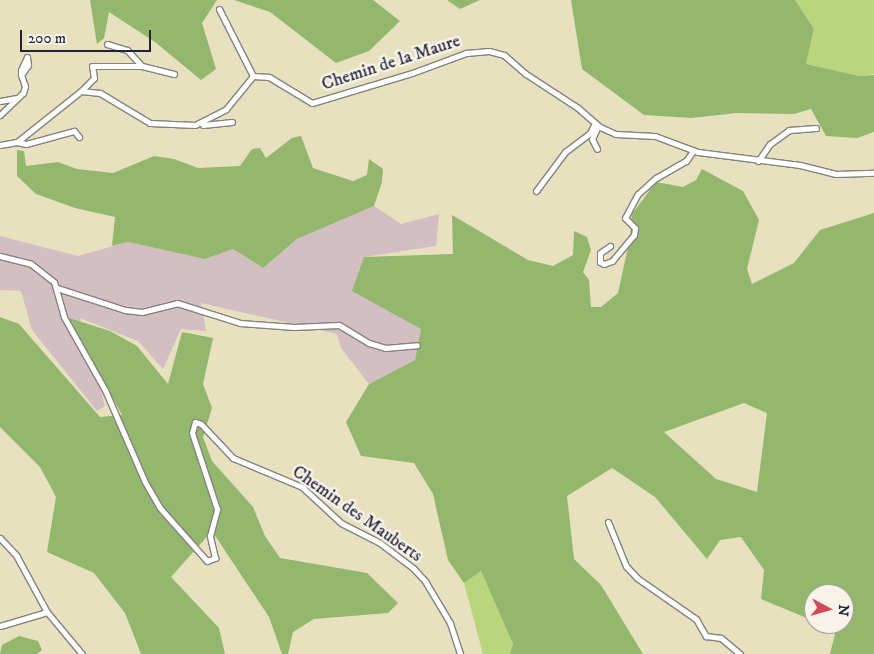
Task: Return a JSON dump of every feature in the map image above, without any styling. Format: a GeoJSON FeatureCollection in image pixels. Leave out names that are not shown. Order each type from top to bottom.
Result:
{"type":"FeatureCollection","features":[{"type":"Feature","properties":{"kind":"street"},"geometry":{"type":"LineString","coordinates":[[200,124],[238,98],[253,76],[219,9]]}},
{"type":"Feature","properties":{"kind":"street"},"geometry":{"type":"LineString","coordinates":[[107,44],[127,50],[142,66]]}},
{"type":"Feature","properties":{"kind":"street","name":"Chemin de la Maure"},"geometry":{"type":"LineString","coordinates":[[253,76],[270,77],[312,103],[412,73],[466,53],[496,52],[597,125],[616,134],[662,137],[693,151],[800,165],[836,174],[874,174]]}},
{"type":"Feature","properties":{"kind":"street"},"geometry":{"type":"LineString","coordinates":[[17,142],[81,91],[94,78],[92,66],[142,66],[174,74]]}},
{"type":"Feature","properties":{"kind":"street"},"geometry":{"type":"LineString","coordinates":[[0,115],[24,90],[21,75]]}},
{"type":"Feature","properties":{"kind":"street"},"geometry":{"type":"LineString","coordinates":[[81,91],[100,93],[150,123],[200,124],[232,122]]}},
{"type":"Feature","properties":{"kind":"street"},"geometry":{"type":"LineString","coordinates":[[0,101],[17,98]]}},
{"type":"Feature","properties":{"kind":"street"},"geometry":{"type":"LineString","coordinates":[[597,125],[592,139],[597,149]]}},
{"type":"Feature","properties":{"kind":"street"},"geometry":{"type":"LineString","coordinates":[[536,191],[565,152],[590,133],[597,125]]}},
{"type":"Feature","properties":{"kind":"street"},"geometry":{"type":"LineString","coordinates":[[758,161],[770,144],[789,130],[816,128]]}},
{"type":"Feature","properties":{"kind":"street"},"geometry":{"type":"LineString","coordinates":[[0,145],[17,142],[26,144],[74,131],[79,137]]}},
{"type":"Feature","properties":{"kind":"street"},"geometry":{"type":"LineString","coordinates":[[610,246],[600,253],[600,262],[604,264],[612,261],[634,235],[635,228],[625,218],[638,194],[656,178],[686,161],[693,151]]}},
{"type":"Feature","properties":{"kind":"street"},"geometry":{"type":"LineString","coordinates":[[0,256],[31,264],[50,278],[57,288],[77,297],[125,310],[150,311],[177,303],[240,323],[294,328],[340,325],[369,343],[385,348],[417,345]]}},
{"type":"Feature","properties":{"kind":"street","name":"Chemin des Mauberts"},"geometry":{"type":"LineString","coordinates":[[57,288],[64,317],[105,390],[145,482],[160,508],[207,561],[215,558],[210,536],[216,509],[192,434],[195,422],[201,424],[233,458],[302,487],[341,523],[373,538],[413,568],[425,581],[450,623],[460,654]]}},
{"type":"Feature","properties":{"kind":"street"},"geometry":{"type":"LineString","coordinates":[[608,522],[626,566],[637,578],[693,616],[706,636],[721,638],[740,654]]}},
{"type":"Feature","properties":{"kind":"street"},"geometry":{"type":"LineString","coordinates":[[0,538],[16,555],[47,612],[82,654]]}},
{"type":"Feature","properties":{"kind":"street"},"geometry":{"type":"LineString","coordinates":[[0,626],[47,612]]}},
{"type":"Feature","properties":{"kind":"shaded area"},"geometry":{"type":"Polygon","coordinates":[[[374,206],[401,224],[439,214],[436,246],[364,257],[399,316],[421,329],[415,360],[369,384],[341,348],[337,334],[201,303],[206,331],[181,329],[163,369],[138,341],[80,318],[105,406],[97,411],[32,330],[21,291],[0,290],[0,236],[78,256],[128,242],[205,259],[233,249],[263,268],[297,239],[374,206]]]}},
{"type":"Feature","properties":{"kind":"green space"},"geometry":{"type":"Polygon","coordinates":[[[90,0],[217,0],[202,23],[216,69],[201,80],[155,42],[109,12],[104,38],[97,44],[90,0]]]}},
{"type":"Feature","properties":{"kind":"green space"},"geometry":{"type":"Polygon","coordinates":[[[234,0],[373,0],[400,21],[369,51],[336,63],[270,12],[234,0]]]}},
{"type":"Feature","properties":{"kind":"green space"},"geometry":{"type":"Polygon","coordinates":[[[447,0],[480,0],[460,9],[447,0]]]}},
{"type":"Feature","properties":{"kind":"green space"},"geometry":{"type":"Polygon","coordinates":[[[571,0],[795,0],[814,29],[806,64],[859,76],[874,75],[874,132],[857,138],[826,136],[811,109],[794,114],[737,113],[691,118],[644,115],[582,69],[571,0]]]}},
{"type":"Feature","properties":{"kind":"green space"},"geometry":{"type":"Polygon","coordinates":[[[795,0],[874,0],[874,74],[859,76],[806,64],[814,29],[795,0]]]}},
{"type":"Feature","properties":{"kind":"green space"},"geometry":{"type":"Polygon","coordinates":[[[301,136],[313,168],[353,181],[367,175],[369,159],[383,169],[382,182],[374,206],[297,239],[263,268],[233,249],[205,259],[128,242],[112,246],[115,217],[75,208],[36,194],[17,176],[17,150],[24,151],[26,166],[58,162],[77,169],[113,173],[154,156],[174,159],[198,168],[240,166],[252,149],[260,148],[266,158],[292,138],[301,136]]]}},
{"type":"Feature","properties":{"kind":"green space"},"geometry":{"type":"Polygon","coordinates":[[[702,169],[743,191],[759,220],[747,269],[752,284],[794,263],[820,230],[874,213],[874,654],[830,654],[835,634],[854,634],[854,584],[804,584],[804,617],[761,599],[764,570],[741,537],[720,540],[707,559],[655,497],[612,468],[567,496],[574,559],[601,585],[643,654],[510,654],[513,644],[481,571],[464,583],[448,560],[433,494],[414,463],[361,456],[346,422],[369,384],[415,360],[421,329],[352,291],[364,257],[453,254],[452,215],[528,260],[553,266],[573,255],[574,231],[587,237],[591,250],[583,272],[589,280],[591,307],[601,307],[618,293],[630,238],[632,214],[656,182],[683,187],[696,180],[702,169]],[[744,403],[664,432],[716,479],[757,492],[767,413],[744,403]]]}},
{"type":"Feature","properties":{"kind":"green space"},"geometry":{"type":"Polygon","coordinates":[[[0,317],[19,324],[100,417],[122,415],[69,318],[110,331],[137,346],[168,384],[182,332],[213,338],[203,384],[212,408],[203,437],[212,461],[253,507],[265,536],[280,558],[367,573],[398,603],[388,613],[314,619],[293,632],[288,654],[282,654],[269,617],[212,531],[171,577],[219,628],[225,654],[141,654],[125,613],[94,573],[47,552],[56,497],[40,467],[0,427],[0,317]]]}},
{"type":"Feature","properties":{"kind":"green space"},"geometry":{"type":"Polygon","coordinates":[[[481,571],[513,644],[510,654],[483,654],[464,583],[481,571]]]}},
{"type":"Feature","properties":{"kind":"green space"},"geometry":{"type":"Polygon","coordinates":[[[19,636],[38,641],[42,650],[37,654],[0,654],[2,645],[19,636]]]}}]}
